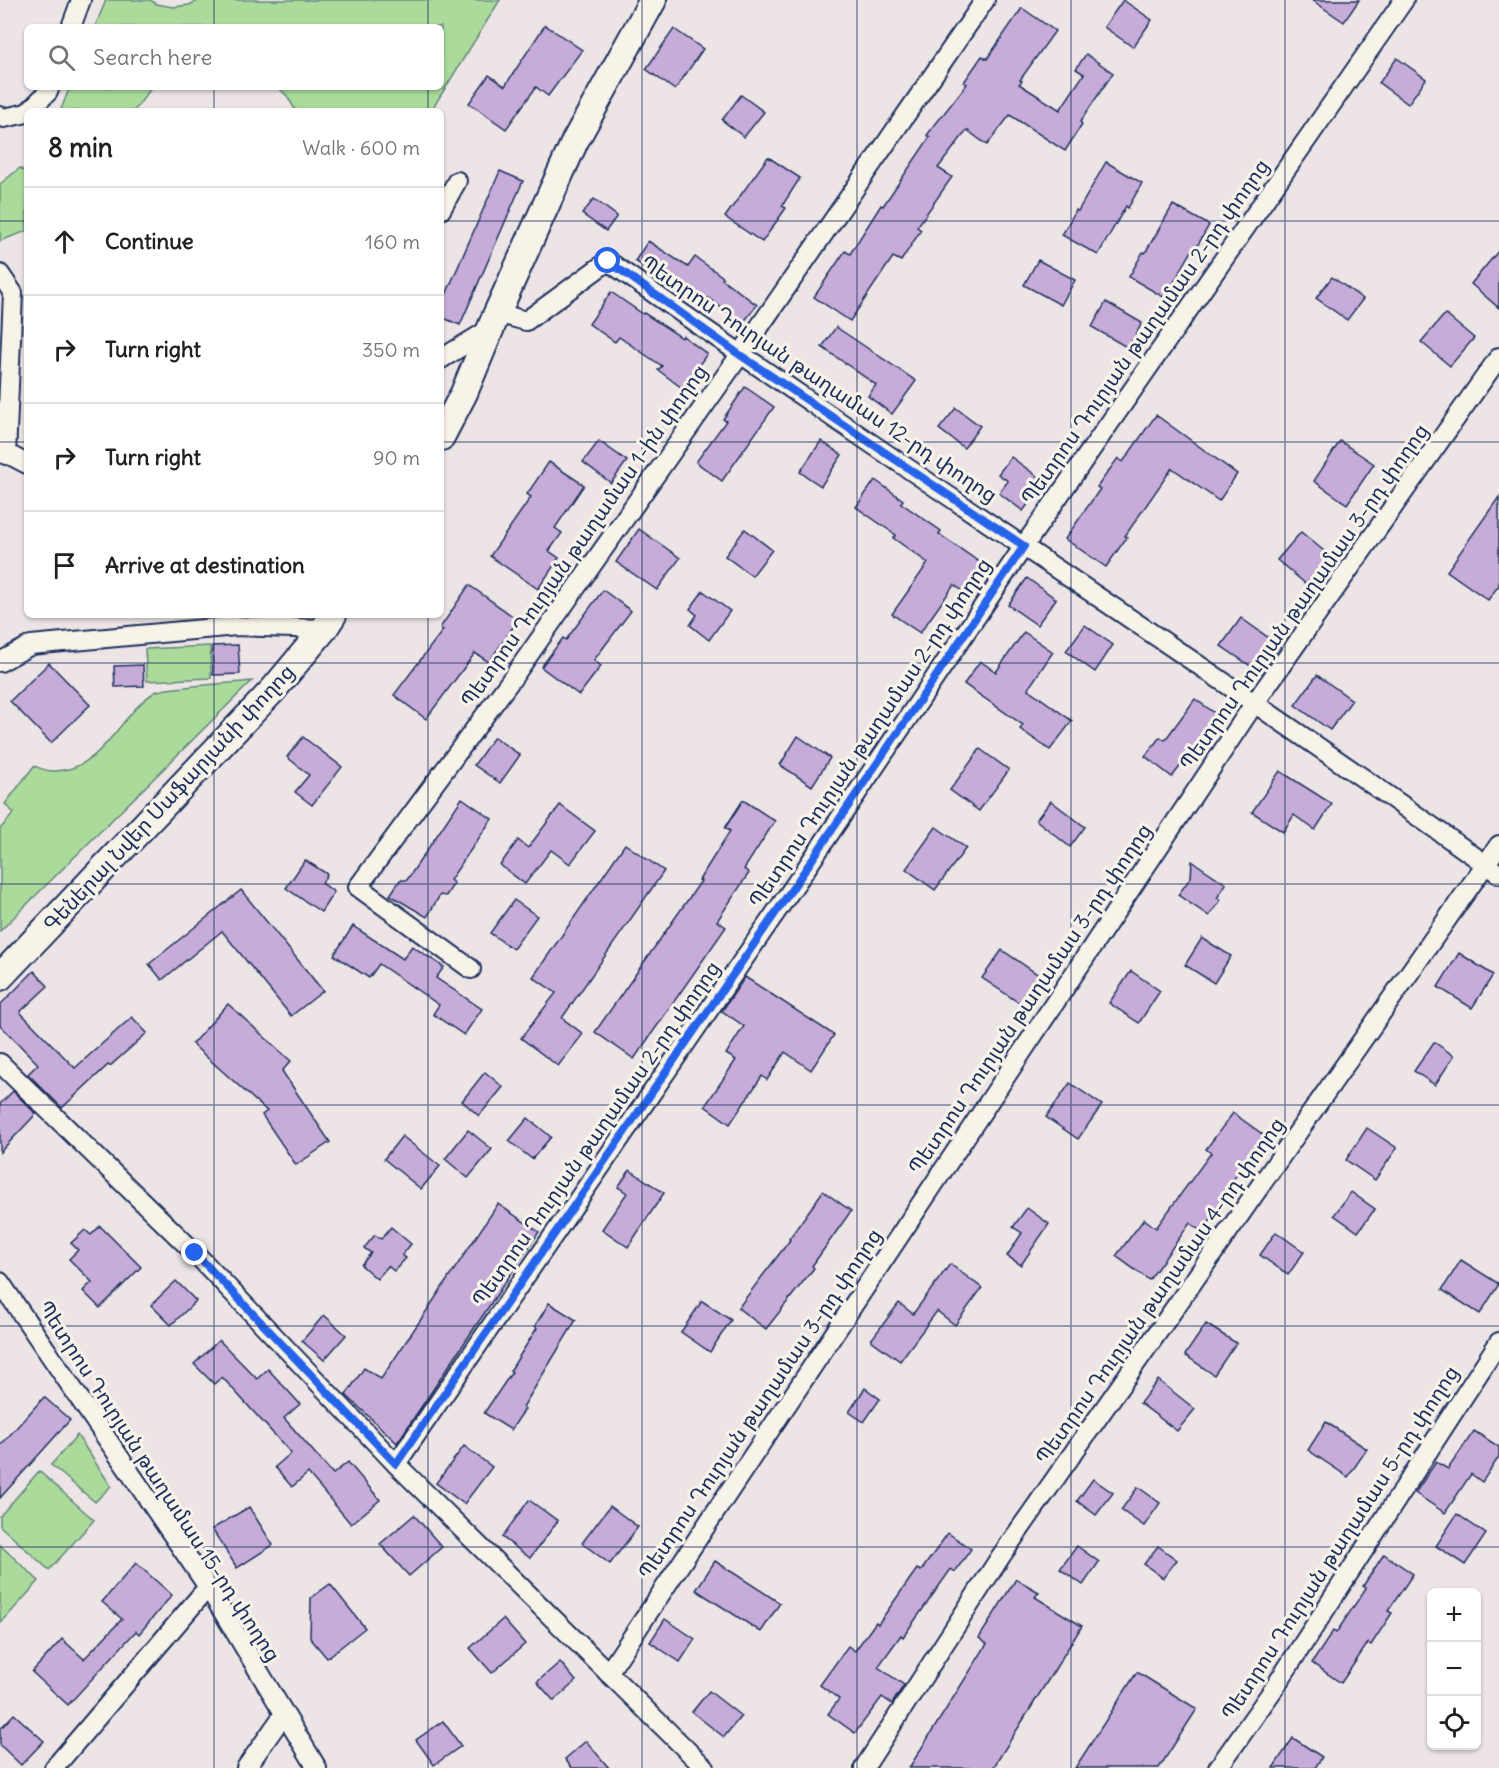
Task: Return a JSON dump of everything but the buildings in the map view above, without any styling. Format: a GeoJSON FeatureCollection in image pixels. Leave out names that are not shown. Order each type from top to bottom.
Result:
{"type":"FeatureCollection","features":[{"type":"Feature","properties":{"kind":"main road"},"geometry":{"type":"LineString","coordinates":[[444,431],[464,393],[575,141],[653,0]]}},
{"type":"Feature","properties":{"kind":"main road","name":"Գեներալ Նվեր Սաֆարյանի փողոց"},"geometry":{"type":"LineString","coordinates":[[0,977],[273,690],[329,622]]}},
{"type":"Feature","properties":{"kind":"street"},"geometry":{"type":"LineString","coordinates":[[73,24],[81,0]]}},
{"type":"Feature","properties":{"kind":"street","name":"Պետրոս Դուրյան թաղամաս 1-ին փողոց"},"geometry":{"type":"LineString","coordinates":[[471,969],[358,887],[511,680],[740,355],[985,0]]}},
{"type":"Feature","properties":{"kind":"street","name":"Պետրոս Դուրյան թաղամաս 2-րդ փողոց"},"geometry":{"type":"LineString","coordinates":[[396,1464],[803,873],[1024,546],[1404,0]]}},
{"type":"Feature","properties":{"kind":"street"},"geometry":{"type":"LineString","coordinates":[[32,108],[49,90]]}},
{"type":"Feature","properties":{"kind":"street"},"geometry":{"type":"LineString","coordinates":[[0,116],[4,118],[24,113]]}},
{"type":"Feature","properties":{"kind":"street"},"geometry":{"type":"LineString","coordinates":[[444,205],[457,181]]}},
{"type":"Feature","properties":{"kind":"street","name":"Պետրոս Դուրյան թաղամաս 12-րդ փողոց"},"geometry":{"type":"LineString","coordinates":[[494,321],[526,321],[608,261],[740,355],[1024,546],[1492,869]]}},
{"type":"Feature","properties":{"kind":"street"},"geometry":{"type":"LineString","coordinates":[[0,274],[13,292],[3,452],[24,462]]}},
{"type":"Feature","properties":{"kind":"street"},"geometry":{"type":"LineString","coordinates":[[444,357],[494,321]]}},
{"type":"Feature","properties":{"kind":"street","name":"Պետրոս Դուրյան թաղամաս 3-րդ փողոց"},"geometry":{"type":"LineString","coordinates":[[608,1673],[1254,704],[1499,357]]}},
{"type":"Feature","properties":{"kind":"street"},"geometry":{"type":"LineString","coordinates":[[0,662],[31,645],[236,626],[329,622]]}},
{"type":"Feature","properties":{"kind":"street","name":"Պետրոս Դուրյան թաղամաս 4-րդ փողոց"},"geometry":{"type":"LineString","coordinates":[[864,1768],[1001,1556],[1492,869],[1499,845]]}},
{"type":"Feature","properties":{"kind":"street"},"geometry":{"type":"LineString","coordinates":[[0,1063],[195,1253],[396,1464],[705,1768]]}},
{"type":"Feature","properties":{"kind":"street","name":"Պետրոս Դուրյան թաղամաս 15-րդ փողոց"},"geometry":{"type":"LineString","coordinates":[[0,1282],[208,1587],[317,1768]]}},
{"type":"Feature","properties":{"kind":"street","name":"Պետրոս Դուրյան թաղամաս 5-րդ փողոց"},"geometry":{"type":"LineString","coordinates":[[1218,1768],[1273,1690],[1499,1342]]}},
{"type":"Feature","properties":{"kind":"street"},"geometry":{"type":"LineString","coordinates":[[54,1768],[208,1587]]}},
{"type":"Feature","properties":{"kind":"street"},"geometry":{"type":"LineString","coordinates":[[246,1768],[284,1714]]}},
{"type":"Feature","properties":{"kind":"green space"},"geometry":{"type":"Polygon","coordinates":[[[106,0],[150,0],[173,7],[189,5],[200,0],[500,0],[433,108],[294,108],[281,90],[444,90],[444,24],[96,24],[106,0]]]}},
{"type":"Feature","properties":{"kind":"green space"},"geometry":{"type":"Polygon","coordinates":[[[69,90],[150,90],[136,108],[61,108],[69,90]]]}},
{"type":"Feature","properties":{"kind":"green space"},"geometry":{"type":"Polygon","coordinates":[[[20,168],[24,171],[24,232],[0,241],[0,184],[20,168]]]}},
{"type":"Feature","properties":{"kind":"green space"},"geometry":{"type":"Polygon","coordinates":[[[210,646],[211,678],[147,681],[145,649],[210,646]]]}},
{"type":"Feature","properties":{"kind":"green space"},"geometry":{"type":"Polygon","coordinates":[[[252,681],[0,931],[0,829],[14,813],[5,804],[34,766],[52,771],[69,769],[84,763],[97,753],[142,702],[155,692],[252,681]]]}},
{"type":"Feature","properties":{"kind":"green space"},"geometry":{"type":"Polygon","coordinates":[[[77,1435],[111,1486],[95,1502],[51,1465],[77,1435]]]}},
{"type":"Feature","properties":{"kind":"green space"},"geometry":{"type":"Polygon","coordinates":[[[39,1471],[94,1520],[49,1570],[0,1526],[0,1516],[39,1471]]]}},
{"type":"Feature","properties":{"kind":"green space"},"geometry":{"type":"Polygon","coordinates":[[[0,1545],[39,1581],[0,1624],[0,1545]]]}},
{"type":"Feature","properties":{"kind":"route"},"geometry":{"type":"LineString","coordinates":[[195,1253],[396,1464],[803,873],[1024,546],[740,355],[608,261]]}}]}
